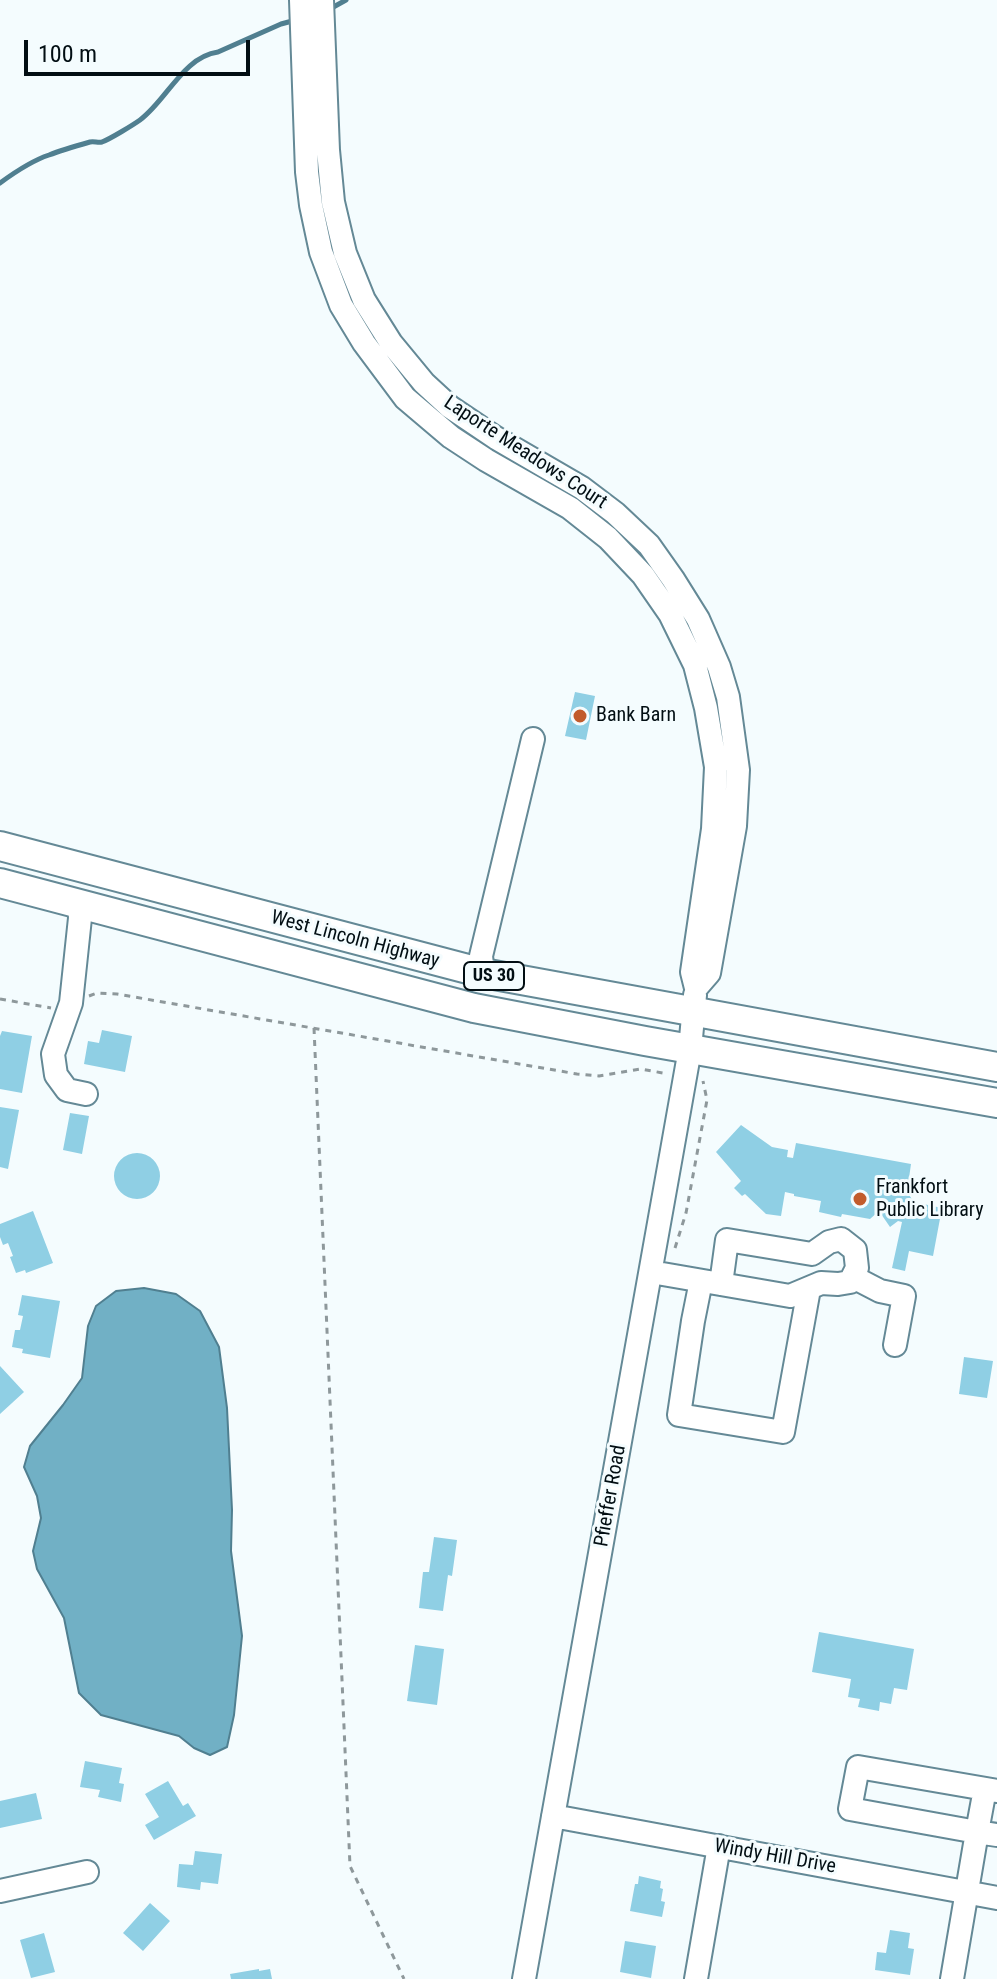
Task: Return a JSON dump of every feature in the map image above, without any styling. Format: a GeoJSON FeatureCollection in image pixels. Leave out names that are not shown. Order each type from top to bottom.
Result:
{"type":"FeatureCollection","features":[{"type":"Feature","properties":{"kind":"main road","name":"West Lincoln Highway"},"geometry":{"type":"LineString","coordinates":[[0,846],[483,973],[695,1001],[997,1067]]}},
{"type":"Feature","properties":{"kind":"main road","name":"West Lincoln Highway"},"geometry":{"type":"LineString","coordinates":[[0,883],[474,1008],[997,1103]]}},
{"type":"Feature","properties":{"kind":"street","name":"Laporte Meadows Court"},"geometry":{"type":"LineString","coordinates":[[301,0],[311,205],[321,252],[341,305],[364,343],[405,398],[451,437],[570,508],[608,538],[643,575],[670,614],[695,665],[716,767],[713,829],[692,972],[695,1001]]}},
{"type":"Feature","properties":{"kind":"street","name":"Laporte Meadows Court"},"geometry":{"type":"LineString","coordinates":[[322,0],[333,202],[345,253],[364,300],[391,343],[424,383],[450,407],[582,488],[649,545],[698,619],[719,667],[728,697],[738,770],[735,826],[709,973],[695,1001]]}},
{"type":"Feature","properties":{"kind":"street"},"geometry":{"type":"LineString","coordinates":[[483,973],[481,956],[533,739]]}},
{"type":"Feature","properties":{"kind":"street"},"geometry":{"type":"LineString","coordinates":[[79,903],[71,1003],[53,1054],[56,1075],[67,1090],[86,1094]]}},
{"type":"Feature","properties":{"kind":"street","name":"Pfieffer Road"},"geometry":{"type":"LineString","coordinates":[[524,1979],[658,1273],[695,1001]]}},
{"type":"Feature","properties":{"kind":"street"},"geometry":{"type":"LineString","coordinates":[[658,1273],[711,1283],[790,1296],[815,1286],[850,1282],[857,1268],[855,1250],[841,1239],[829,1242],[812,1254],[727,1240],[711,1283],[693,1321],[679,1415],[783,1432],[815,1286],[812,1254]]}},
{"type":"Feature","properties":{"kind":"street"},"geometry":{"type":"LineString","coordinates":[[853,1277],[880,1291],[904,1296],[895,1345]]}},
{"type":"Feature","properties":{"kind":"street"},"geometry":{"type":"LineString","coordinates":[[952,1979],[967,1892],[987,1833],[991,1790],[858,1767],[850,1809],[987,1833]]}},
{"type":"Feature","properties":{"kind":"street","name":"Windy Hill Drive"},"geometry":{"type":"LineString","coordinates":[[553,1816],[997,1898]]}},
{"type":"Feature","properties":{"kind":"street"},"geometry":{"type":"LineString","coordinates":[[696,1979],[719,1846]]}},
{"type":"Feature","properties":{"kind":"street"},"geometry":{"type":"LineString","coordinates":[[0,1891],[87,1872]]}},
{"type":"Feature","properties":{"kind":"path"},"geometry":{"type":"LineString","coordinates":[[0,999],[55,1008],[97,993],[117,994],[577,1074],[599,1076],[641,1069]]}},
{"type":"Feature","properties":{"kind":"path"},"geometry":{"type":"LineString","coordinates":[[314,1028],[350,1866],[404,1979]]}},
{"type":"Feature","properties":{"kind":"path"},"geometry":{"type":"LineString","coordinates":[[658,1273],[686,1213],[707,1100],[704,1081]]}},
{"type":"Feature","properties":{"kind":"water"},"geometry":{"type":"Polygon","coordinates":[[[144,1288],[176,1294],[200,1311],[219,1347],[227,1408],[231,1551],[242,1636],[234,1715],[227,1747],[210,1755],[179,1736],[101,1715],[79,1693],[64,1618],[37,1569],[33,1551],[41,1518],[37,1496],[24,1467],[30,1446],[82,1378],[88,1326],[96,1306],[116,1291],[144,1288]]]}},
{"type":"Feature","properties":{"kind":"building","name":"Bank Barn"},"geometry":{"type":"Polygon","coordinates":[[[575,692],[595,696],[586,740],[565,736],[575,692]]]}},
{"type":"Feature","properties":{"kind":"building"},"geometry":{"type":"Polygon","coordinates":[[[102,1030],[132,1036],[125,1072],[84,1064],[88,1041],[99,1043],[102,1030]]]}},
{"type":"Feature","properties":{"kind":"building"},"geometry":{"type":"Polygon","coordinates":[[[2,1031],[32,1036],[22,1093],[0,1089],[2,1031]]]}},
{"type":"Feature","properties":{"kind":"building"},"geometry":{"type":"Polygon","coordinates":[[[0,1107],[19,1110],[8,1169],[0,1167],[0,1107]]]}},
{"type":"Feature","properties":{"kind":"building"},"geometry":{"type":"Polygon","coordinates":[[[70,1113],[89,1116],[82,1154],[63,1150],[70,1113]]]}},
{"type":"Feature","properties":{"kind":"building","name":"Frankfort Public Library"},"geometry":{"type":"Polygon","coordinates":[[[741,1125],[772,1147],[788,1150],[787,1157],[793,1158],[796,1143],[911,1164],[907,1192],[914,1202],[942,1208],[933,1256],[909,1251],[905,1271],[892,1268],[902,1222],[898,1221],[890,1227],[879,1211],[870,1219],[842,1214],[841,1217],[819,1212],[821,1201],[785,1192],[781,1216],[766,1214],[734,1188],[741,1181],[716,1152],[741,1125]]]}},
{"type":"Feature","properties":{"kind":"building"},"geometry":{"type":"Polygon","coordinates":[[[137,1153],[153,1160],[160,1176],[153,1192],[137,1199],[121,1192],[114,1176],[121,1160],[137,1153]]]}},
{"type":"Feature","properties":{"kind":"building"},"geometry":{"type":"Polygon","coordinates":[[[33,1211],[53,1263],[26,1273],[25,1270],[16,1273],[8,1243],[3,1245],[0,1237],[0,1224],[33,1211]]]}},
{"type":"Feature","properties":{"kind":"building"},"geometry":{"type":"Polygon","coordinates":[[[22,1295],[60,1301],[50,1358],[22,1353],[23,1349],[12,1347],[15,1330],[20,1330],[23,1316],[18,1315],[22,1295]]]}},
{"type":"Feature","properties":{"kind":"building"},"geometry":{"type":"Polygon","coordinates":[[[964,1357],[993,1361],[987,1398],[959,1394],[964,1357]]]}},
{"type":"Feature","properties":{"kind":"building"},"geometry":{"type":"Polygon","coordinates":[[[0,1366],[24,1392],[0,1414],[0,1366]]]}},
{"type":"Feature","properties":{"kind":"building"},"geometry":{"type":"Polygon","coordinates":[[[434,1537],[457,1540],[443,1611],[419,1608],[423,1572],[429,1572],[434,1537]]]}},
{"type":"Feature","properties":{"kind":"building"},"geometry":{"type":"Polygon","coordinates":[[[819,1632],[914,1649],[907,1690],[894,1688],[891,1704],[880,1702],[879,1711],[858,1707],[860,1699],[848,1697],[851,1679],[812,1672],[819,1632]]]}},
{"type":"Feature","properties":{"kind":"building"},"geometry":{"type":"Polygon","coordinates":[[[415,1645],[444,1649],[437,1705],[407,1701],[415,1645]]]}},
{"type":"Feature","properties":{"kind":"building"},"geometry":{"type":"Polygon","coordinates":[[[85,1761],[122,1768],[119,1783],[124,1784],[121,1802],[98,1797],[100,1790],[80,1787],[85,1761]]]}},
{"type":"Feature","properties":{"kind":"building"},"geometry":{"type":"Polygon","coordinates":[[[168,1781],[183,1806],[188,1803],[196,1816],[154,1840],[145,1825],[159,1817],[145,1794],[168,1781]]]}},
{"type":"Feature","properties":{"kind":"building"},"geometry":{"type":"Polygon","coordinates":[[[36,1793],[42,1819],[0,1828],[0,1801],[36,1793]]]}},
{"type":"Feature","properties":{"kind":"building"},"geometry":{"type":"Polygon","coordinates":[[[195,1851],[222,1854],[218,1884],[201,1882],[200,1890],[177,1887],[179,1864],[193,1865],[195,1851]]]}},
{"type":"Feature","properties":{"kind":"building"},"geometry":{"type":"Polygon","coordinates":[[[639,1876],[661,1881],[661,1901],[665,1902],[662,1917],[630,1911],[639,1876]]]}},
{"type":"Feature","properties":{"kind":"building"},"geometry":{"type":"Polygon","coordinates":[[[150,1903],[170,1921],[143,1951],[123,1933],[150,1903]]]}},
{"type":"Feature","properties":{"kind":"building"},"geometry":{"type":"Polygon","coordinates":[[[890,1930],[910,1933],[908,1948],[914,1949],[910,1975],[875,1970],[877,1952],[886,1953],[890,1930]]]}},
{"type":"Feature","properties":{"kind":"building"},"geometry":{"type":"Polygon","coordinates":[[[44,1933],[55,1972],[31,1978],[20,1940],[44,1933]]]}},
{"type":"Feature","properties":{"kind":"building"},"geometry":{"type":"Polygon","coordinates":[[[625,1941],[656,1946],[651,1978],[620,1972],[625,1941]]]}},
{"type":"Feature","properties":{"kind":"building"},"geometry":{"type":"Polygon","coordinates":[[[270,1969],[272,1979],[231,1979],[230,1974],[270,1969]]]}},
{"type":"Feature","properties":{"kind":"waterway"},"geometry":{"type":"LineString","coordinates":[[328,10],[346,0]]}},
{"type":"Feature","properties":{"kind":"waterway"},"geometry":{"type":"LineString","coordinates":[[0,183],[42,157],[110,138],[150,112],[195,62],[296,20]]}},
{"type":"Feature","properties":{"kind":"place","name":"Bank Barn"},"geometry":{"type":"Point","coordinates":[580,716]}},
{"type":"Feature","properties":{"kind":"place","name":"Frankfort Public Library"},"geometry":{"type":"Point","coordinates":[860,1199]}}]}
